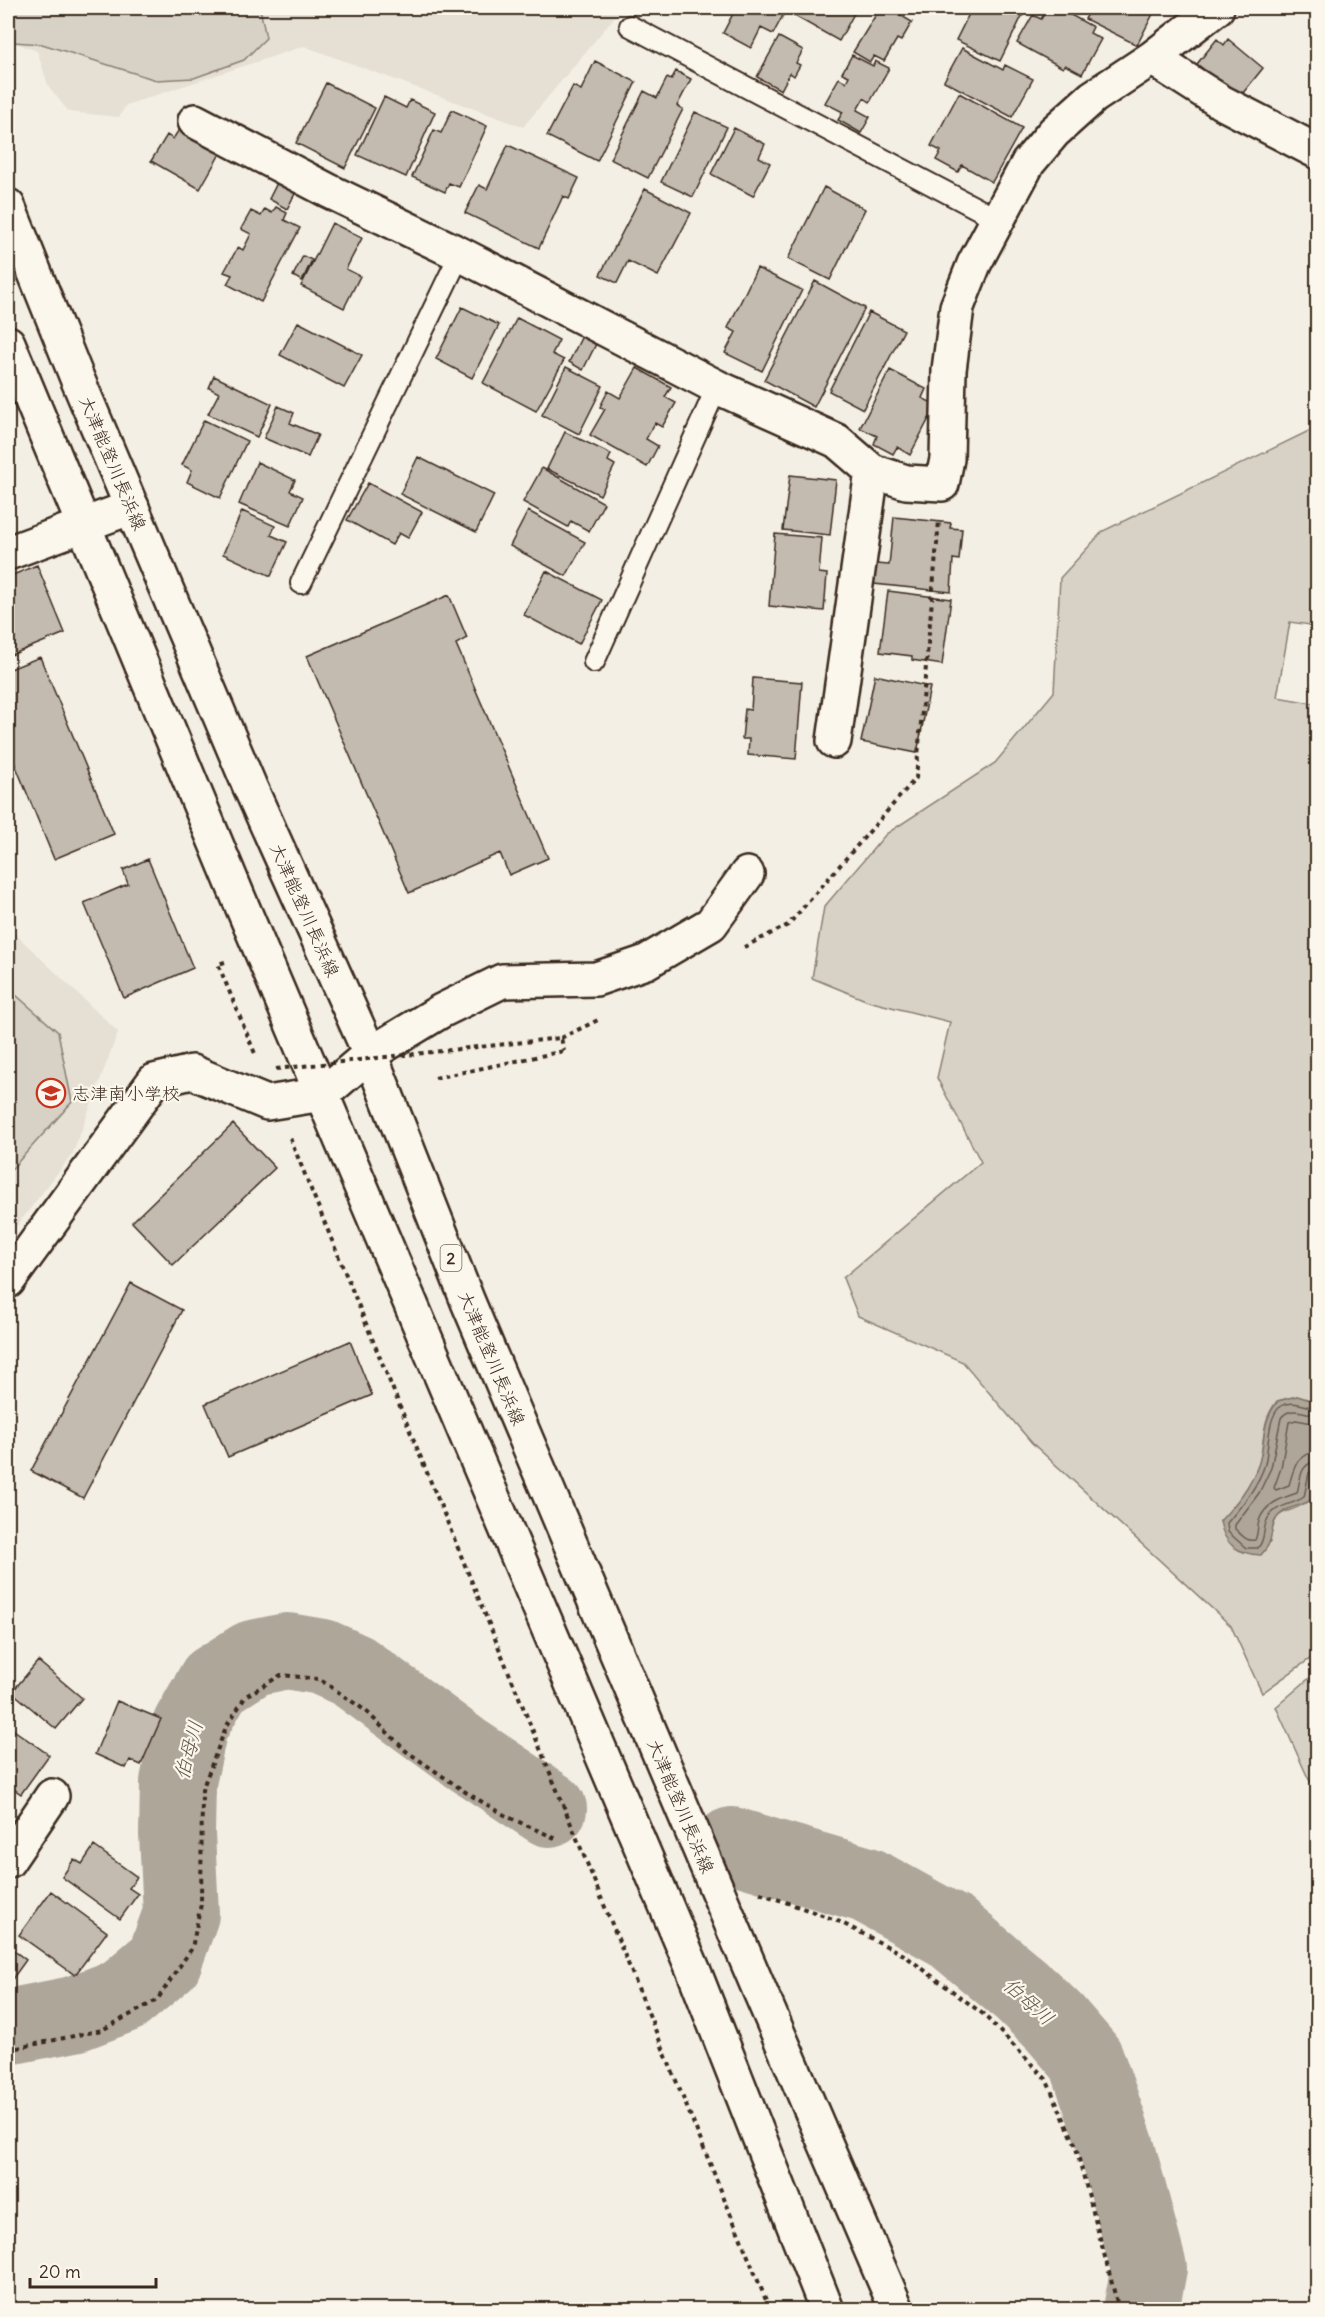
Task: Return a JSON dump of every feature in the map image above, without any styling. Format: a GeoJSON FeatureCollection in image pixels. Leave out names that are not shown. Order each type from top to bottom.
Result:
{"type":"FeatureCollection","features":[{"type":"Feature","properties":{"kind":"main road"},"geometry":{"type":"LineString","coordinates":[[195,121],[328,192],[460,254],[717,387],[837,441],[872,471],[906,482],[942,484],[947,459],[949,370],[957,307],[974,264],[1028,163],[1054,132],[1093,97],[1152,58],[1212,9]]}},
{"type":"Feature","properties":{"kind":"main road"},"geometry":{"type":"LineString","coordinates":[[1152,58],[1221,102],[1317,152]]}},
{"type":"Feature","properties":{"kind":"main road","name":"大津能登川長浜線"},"geometry":{"type":"LineString","coordinates":[[8,206],[250,787],[370,1054],[468,1302],[897,2310]]}},
{"type":"Feature","properties":{"kind":"main road"},"geometry":{"type":"LineString","coordinates":[[8,343],[695,1974],[827,2310]]}},
{"type":"Feature","properties":{"kind":"main road"},"geometry":{"type":"LineString","coordinates":[[834,741],[872,471]]}},
{"type":"Feature","properties":{"kind":"main road"},"geometry":{"type":"LineString","coordinates":[[8,553],[132,507]]}},
{"type":"Feature","properties":{"kind":"main road"},"geometry":{"type":"LineString","coordinates":[[8,1281],[154,1081],[192,1072],[267,1103],[323,1094],[370,1054],[441,1011],[502,981],[597,979],[646,962],[711,924],[747,874]]}},
{"type":"Feature","properties":{"kind":"main road"},"geometry":{"type":"LineString","coordinates":[[9,1854],[52,1796]]}},
{"type":"Feature","properties":{"kind":"lane"},"geometry":{"type":"LineString","coordinates":[[630,26],[999,220]]}},
{"type":"Feature","properties":{"kind":"lane"},"geometry":{"type":"LineString","coordinates":[[301,583],[460,254]]}},
{"type":"Feature","properties":{"kind":"lane"},"geometry":{"type":"LineString","coordinates":[[594,662],[717,387]]}},
{"type":"Feature","properties":{"kind":"path"},"geometry":{"type":"LineString","coordinates":[[736,951],[788,926],[916,778],[942,484]]}},
{"type":"Feature","properties":{"kind":"path"},"geometry":{"type":"LineString","coordinates":[[218,964],[259,1063]]}},
{"type":"Feature","properties":{"kind":"path"},"geometry":{"type":"LineString","coordinates":[[276,1069],[561,1038],[602,1018]]}},
{"type":"Feature","properties":{"kind":"path"},"geometry":{"type":"LineString","coordinates":[[435,1078],[564,1051],[561,1038]]}},
{"type":"Feature","properties":{"kind":"path"},"geometry":{"type":"LineString","coordinates":[[286,1130],[770,2310]]}},
{"type":"Feature","properties":{"kind":"path"},"geometry":{"type":"LineString","coordinates":[[8,2050],[102,2030],[158,2000],[192,1948],[201,1904],[202,1790],[226,1727],[246,1696],[281,1676],[319,1679],[366,1711],[406,1751],[467,1793],[508,1818],[557,1839]]}},
{"type":"Feature","properties":{"kind":"path"},"geometry":{"type":"LineString","coordinates":[[751,1890],[836,1920],[904,1955],[983,2014],[1046,2079],[1076,2144],[1119,2310]]}},
{"type":"Feature","properties":{"kind":"shaded area"},"geometry":{"type":"Polygon","coordinates":[[[8,8],[622,8],[523,127],[304,46],[126,105],[119,117],[69,112],[49,87],[37,51],[8,40],[8,8]]]}},
{"type":"Feature","properties":{"kind":"shaded area"},"geometry":{"type":"Polygon","coordinates":[[[8,8],[260,8],[266,38],[244,60],[194,78],[156,80],[42,44],[8,40],[8,8]]]}},
{"type":"Feature","properties":{"kind":"shaded area"},"geometry":{"type":"Polygon","coordinates":[[[1317,427],[1317,626],[1290,622],[1277,697],[1317,704],[1317,1402],[1297,1396],[1277,1401],[1268,1417],[1256,1471],[1242,1494],[1220,1522],[1270,1542],[1272,1529],[1279,1516],[1310,1500],[1317,1469],[1318,1653],[1262,1693],[1231,1626],[1032,1443],[963,1362],[858,1316],[843,1278],[981,1162],[937,1078],[950,1022],[868,1001],[812,978],[824,907],[886,834],[995,763],[1054,692],[1060,578],[1103,531],[1317,427]]]}},
{"type":"Feature","properties":{"kind":"shaded area","name":"志津南小学校"},"geometry":{"type":"Polygon","coordinates":[[[8,927],[118,1032],[73,1153],[8,1237],[8,927]]]}},
{"type":"Feature","properties":{"kind":"shaded area"},"geometry":{"type":"Polygon","coordinates":[[[8,988],[58,1032],[72,1102],[8,1173],[8,988]]]}},
{"type":"Feature","properties":{"kind":"shaded area"},"geometry":{"type":"Polygon","coordinates":[[[1317,1674],[1317,1791],[1308,1778],[1276,1707],[1317,1674]]]}},
{"type":"Feature","properties":{"kind":"water"},"geometry":{"type":"Polygon","coordinates":[[[1297,1396],[1317,1402],[1317,1469],[1310,1500],[1279,1515],[1274,1522],[1268,1544],[1261,1555],[1245,1553],[1233,1547],[1229,1542],[1220,1521],[1232,1508],[1256,1471],[1266,1424],[1273,1409],[1278,1401],[1297,1396]]]}},
{"type":"Feature","properties":{"kind":"building"},"geometry":{"type":"Polygon","coordinates":[[[736,8],[787,8],[773,34],[761,28],[751,48],[723,33],[736,8]]]}},
{"type":"Feature","properties":{"kind":"building"},"geometry":{"type":"Polygon","coordinates":[[[794,8],[857,8],[839,41],[791,14],[794,8]]]}},
{"type":"Feature","properties":{"kind":"building"},"geometry":{"type":"Polygon","coordinates":[[[880,8],[888,8],[912,22],[901,41],[897,39],[884,61],[874,56],[870,62],[853,52],[880,8]]]}},
{"type":"Feature","properties":{"kind":"building"},"geometry":{"type":"Polygon","coordinates":[[[972,8],[1026,8],[1000,61],[956,40],[972,8]]]}},
{"type":"Feature","properties":{"kind":"building"},"geometry":{"type":"Polygon","coordinates":[[[1048,8],[1058,8],[1093,27],[1090,33],[1101,39],[1082,74],[1065,65],[1063,68],[1017,43],[1033,15],[1041,19],[1048,8]]]}},
{"type":"Feature","properties":{"kind":"building"},"geometry":{"type":"Polygon","coordinates":[[[1083,8],[1156,8],[1137,45],[1085,19],[1088,14],[1081,10],[1083,8]]]}},
{"type":"Feature","properties":{"kind":"building"},"geometry":{"type":"Polygon","coordinates":[[[779,37],[803,50],[796,63],[800,65],[794,76],[790,73],[781,90],[757,77],[779,37]]]}},
{"type":"Feature","properties":{"kind":"building"},"geometry":{"type":"Polygon","coordinates":[[[1217,39],[1224,45],[1228,39],[1263,68],[1239,98],[1197,64],[1217,39]]]}},
{"type":"Feature","properties":{"kind":"building"},"geometry":{"type":"Polygon","coordinates":[[[962,48],[1003,70],[1005,65],[1033,79],[1012,117],[944,81],[962,48]]]}},
{"type":"Feature","properties":{"kind":"building"},"geometry":{"type":"Polygon","coordinates":[[[852,55],[873,66],[875,61],[889,68],[870,102],[864,98],[857,110],[870,117],[861,133],[838,120],[843,112],[825,103],[839,78],[846,82],[849,76],[842,73],[852,55]]]}},
{"type":"Feature","properties":{"kind":"building"},"geometry":{"type":"Polygon","coordinates":[[[595,61],[636,82],[597,161],[547,136],[573,86],[581,90],[595,61]]]}},
{"type":"Feature","properties":{"kind":"building"},"geometry":{"type":"Polygon","coordinates":[[[676,71],[691,79],[677,106],[683,109],[648,178],[610,159],[644,91],[657,98],[667,78],[671,80],[676,71]]]}},
{"type":"Feature","properties":{"kind":"building"},"geometry":{"type":"Polygon","coordinates":[[[326,83],[375,108],[345,168],[296,143],[326,83]]]}},
{"type":"Feature","properties":{"kind":"building"},"geometry":{"type":"Polygon","coordinates":[[[959,93],[1022,128],[992,182],[962,165],[958,172],[936,160],[941,151],[931,146],[959,93]]]}},
{"type":"Feature","properties":{"kind":"building"},"geometry":{"type":"Polygon","coordinates":[[[384,97],[406,108],[410,100],[435,112],[406,177],[357,155],[384,97]]]}},
{"type":"Feature","properties":{"kind":"building"},"geometry":{"type":"Polygon","coordinates":[[[452,110],[487,126],[459,187],[449,183],[445,192],[412,177],[434,130],[441,133],[452,110]]]}},
{"type":"Feature","properties":{"kind":"building"},"geometry":{"type":"Polygon","coordinates":[[[695,112],[727,127],[693,197],[661,182],[695,112]]]}},
{"type":"Feature","properties":{"kind":"building"},"geometry":{"type":"Polygon","coordinates":[[[180,128],[221,152],[200,189],[151,161],[167,135],[173,139],[180,128]]]}},
{"type":"Feature","properties":{"kind":"building"},"geometry":{"type":"Polygon","coordinates":[[[734,128],[765,144],[759,157],[770,163],[753,196],[711,174],[734,128]]]}},
{"type":"Feature","properties":{"kind":"building"},"geometry":{"type":"Polygon","coordinates":[[[508,145],[579,178],[569,199],[563,196],[539,248],[465,213],[479,185],[487,189],[508,145]]]}},
{"type":"Feature","properties":{"kind":"building"},"geometry":{"type":"Polygon","coordinates":[[[280,177],[299,186],[287,209],[269,199],[280,177]]]}},
{"type":"Feature","properties":{"kind":"building"},"geometry":{"type":"Polygon","coordinates":[[[824,187],[865,209],[830,280],[788,259],[824,187]]]}},
{"type":"Feature","properties":{"kind":"building"},"geometry":{"type":"Polygon","coordinates":[[[645,189],[691,213],[658,276],[628,261],[617,283],[600,275],[645,189]]]}},
{"type":"Feature","properties":{"kind":"building"},"geometry":{"type":"Polygon","coordinates":[[[276,207],[287,213],[284,220],[300,228],[261,302],[227,284],[232,275],[224,272],[238,247],[243,250],[251,234],[241,229],[251,211],[261,216],[265,209],[272,213],[276,207]]]}},
{"type":"Feature","properties":{"kind":"building"},"geometry":{"type":"Polygon","coordinates":[[[332,223],[362,238],[346,269],[360,276],[344,308],[301,286],[332,223]]]}},
{"type":"Feature","properties":{"kind":"building"},"geometry":{"type":"Polygon","coordinates":[[[303,256],[312,260],[302,281],[293,276],[303,256]]]}},
{"type":"Feature","properties":{"kind":"building"},"geometry":{"type":"Polygon","coordinates":[[[757,268],[802,290],[762,371],[725,353],[736,332],[728,328],[757,268]]]}},
{"type":"Feature","properties":{"kind":"building"},"geometry":{"type":"Polygon","coordinates":[[[815,281],[865,308],[814,407],[764,380],[815,281]]]}},
{"type":"Feature","properties":{"kind":"building"},"geometry":{"type":"Polygon","coordinates":[[[462,307],[499,325],[472,378],[436,359],[462,307]]]}},
{"type":"Feature","properties":{"kind":"building"},"geometry":{"type":"Polygon","coordinates":[[[869,312],[904,330],[863,409],[829,391],[869,312]]]}},
{"type":"Feature","properties":{"kind":"building"},"geometry":{"type":"Polygon","coordinates":[[[517,318],[559,340],[552,354],[564,360],[536,411],[483,383],[517,318]]]}},
{"type":"Feature","properties":{"kind":"building"},"geometry":{"type":"Polygon","coordinates":[[[298,322],[362,355],[344,388],[280,355],[298,322]]]}},
{"type":"Feature","properties":{"kind":"building"},"geometry":{"type":"Polygon","coordinates":[[[582,336],[596,344],[583,370],[569,362],[582,336]]]}},
{"type":"Feature","properties":{"kind":"building"},"geometry":{"type":"Polygon","coordinates":[[[566,367],[603,386],[579,434],[542,415],[566,367]]]}},
{"type":"Feature","properties":{"kind":"building"},"geometry":{"type":"Polygon","coordinates":[[[637,368],[671,387],[665,397],[676,403],[662,427],[655,423],[646,439],[658,446],[647,467],[590,435],[605,409],[600,407],[608,391],[620,398],[637,368]]]}},
{"type":"Feature","properties":{"kind":"building"},"geometry":{"type":"Polygon","coordinates":[[[890,370],[926,389],[922,398],[936,405],[910,455],[897,447],[893,454],[874,444],[877,436],[860,428],[890,370]]]}},
{"type":"Feature","properties":{"kind":"building"},"geometry":{"type":"Polygon","coordinates":[[[214,376],[272,404],[257,437],[208,414],[219,393],[209,388],[214,376]]]}},
{"type":"Feature","properties":{"kind":"building"},"geometry":{"type":"Polygon","coordinates":[[[278,406],[294,413],[290,423],[318,435],[308,457],[264,438],[278,406]]]}},
{"type":"Feature","properties":{"kind":"building"},"geometry":{"type":"Polygon","coordinates":[[[204,420],[247,441],[220,498],[187,482],[192,470],[182,465],[204,420]]]}},
{"type":"Feature","properties":{"kind":"building"},"geometry":{"type":"Polygon","coordinates":[[[565,432],[611,454],[608,461],[615,465],[600,495],[547,469],[565,432]]]}},
{"type":"Feature","properties":{"kind":"building"},"geometry":{"type":"Polygon","coordinates":[[[418,457],[494,495],[476,532],[400,494],[418,457]]]}},
{"type":"Feature","properties":{"kind":"building"},"geometry":{"type":"Polygon","coordinates":[[[257,462],[295,480],[290,491],[303,497],[290,526],[239,504],[257,462]]]}},
{"type":"Feature","properties":{"kind":"building"},"geometry":{"type":"Polygon","coordinates":[[[542,468],[604,503],[589,531],[571,521],[568,527],[523,502],[542,468]]]}},
{"type":"Feature","properties":{"kind":"building"},"geometry":{"type":"Polygon","coordinates":[[[790,475],[836,480],[830,535],[783,530],[790,475]]]}},
{"type":"Feature","properties":{"kind":"building"},"geometry":{"type":"Polygon","coordinates":[[[368,483],[422,512],[408,538],[399,533],[392,545],[347,520],[368,483]]]}},
{"type":"Feature","properties":{"kind":"building"},"geometry":{"type":"Polygon","coordinates":[[[242,511],[275,526],[271,535],[287,542],[271,576],[223,554],[242,511]]]}},
{"type":"Feature","properties":{"kind":"building"},"geometry":{"type":"Polygon","coordinates":[[[528,511],[585,542],[566,576],[510,546],[528,511]]]}},
{"type":"Feature","properties":{"kind":"building"},"geometry":{"type":"Polygon","coordinates":[[[894,517],[951,523],[950,528],[962,529],[959,560],[953,559],[951,592],[874,584],[876,564],[889,565],[894,517]]]}},
{"type":"Feature","properties":{"kind":"building"},"geometry":{"type":"Polygon","coordinates":[[[775,534],[822,538],[819,573],[827,574],[824,611],[769,606],[775,534]]]}},
{"type":"Feature","properties":{"kind":"building"},"geometry":{"type":"Polygon","coordinates":[[[37,565],[65,633],[11,655],[8,648],[8,577],[37,565]]]}},
{"type":"Feature","properties":{"kind":"building"},"geometry":{"type":"Polygon","coordinates":[[[546,571],[602,600],[579,644],[524,615],[546,571]]]}},
{"type":"Feature","properties":{"kind":"building"},"geometry":{"type":"Polygon","coordinates":[[[888,591],[951,599],[942,665],[912,660],[912,656],[880,652],[888,591]]]}},
{"type":"Feature","properties":{"kind":"building"},"geometry":{"type":"Polygon","coordinates":[[[449,595],[467,638],[456,644],[548,858],[509,875],[500,853],[409,893],[307,656],[449,595]]]}},
{"type":"Feature","properties":{"kind":"building"},"geometry":{"type":"Polygon","coordinates":[[[40,657],[114,834],[54,859],[8,747],[8,670],[40,657]]]}},
{"type":"Feature","properties":{"kind":"building"},"geometry":{"type":"Polygon","coordinates":[[[875,675],[930,687],[917,753],[861,742],[875,675]]]}},
{"type":"Feature","properties":{"kind":"building"},"geometry":{"type":"Polygon","coordinates":[[[753,678],[802,682],[796,759],[748,755],[749,739],[742,739],[745,709],[751,710],[753,678]]]}},
{"type":"Feature","properties":{"kind":"building"},"geometry":{"type":"Polygon","coordinates":[[[148,859],[193,968],[124,998],[84,903],[128,884],[123,870],[148,859]]]}},
{"type":"Feature","properties":{"kind":"building"},"geometry":{"type":"Polygon","coordinates":[[[233,1124],[275,1168],[173,1265],[132,1222],[233,1124]]]}},
{"type":"Feature","properties":{"kind":"building"},"geometry":{"type":"Polygon","coordinates":[[[131,1283],[182,1310],[83,1498],[31,1471],[131,1283]]]}},
{"type":"Feature","properties":{"kind":"building"},"geometry":{"type":"Polygon","coordinates":[[[350,1341],[372,1395],[228,1457],[205,1404],[350,1341]]]}},
{"type":"Feature","properties":{"kind":"building"},"geometry":{"type":"Polygon","coordinates":[[[38,1661],[82,1698],[56,1729],[12,1692],[38,1661]]]}},
{"type":"Feature","properties":{"kind":"building"},"geometry":{"type":"Polygon","coordinates":[[[117,1701],[161,1719],[141,1765],[130,1760],[126,1768],[95,1754],[117,1701]]]}},
{"type":"Feature","properties":{"kind":"building"},"geometry":{"type":"Polygon","coordinates":[[[11,1728],[49,1755],[21,1794],[8,1785],[8,1733],[11,1728]]]}},
{"type":"Feature","properties":{"kind":"building"},"geometry":{"type":"Polygon","coordinates":[[[94,1846],[137,1877],[129,1888],[138,1894],[120,1919],[62,1877],[74,1859],[82,1864],[94,1846]]]}},
{"type":"Feature","properties":{"kind":"building"},"geometry":{"type":"Polygon","coordinates":[[[51,1891],[107,1932],[75,1975],[19,1935],[51,1891]]]}},
{"type":"Feature","properties":{"kind":"building"},"geometry":{"type":"Polygon","coordinates":[[[8,1946],[26,1960],[8,1985],[8,1946]]]}},
{"type":"Feature","properties":{"kind":"waterway","name":"伯母川"},"geometry":{"type":"LineString","coordinates":[[8,2027],[74,2014],[124,1995],[164,1961],[181,1914],[177,1834],[178,1782],[190,1726],[215,1682],[253,1658],[287,1651],[322,1657],[353,1671],[462,1751],[549,1809]]}},
{"type":"Feature","properties":{"kind":"waterway","name":"伯母川"},"geometry":{"type":"LineString","coordinates":[[732,1845],[867,1885],[950,1931],[1021,1990],[1054,2022],[1086,2059],[1117,2148],[1149,2268],[1141,2310]]}},
{"type":"Feature","properties":{"kind":"place","name":"志津南小学校"},"geometry":{"type":"Point","coordinates":[51,1093]}}]}
